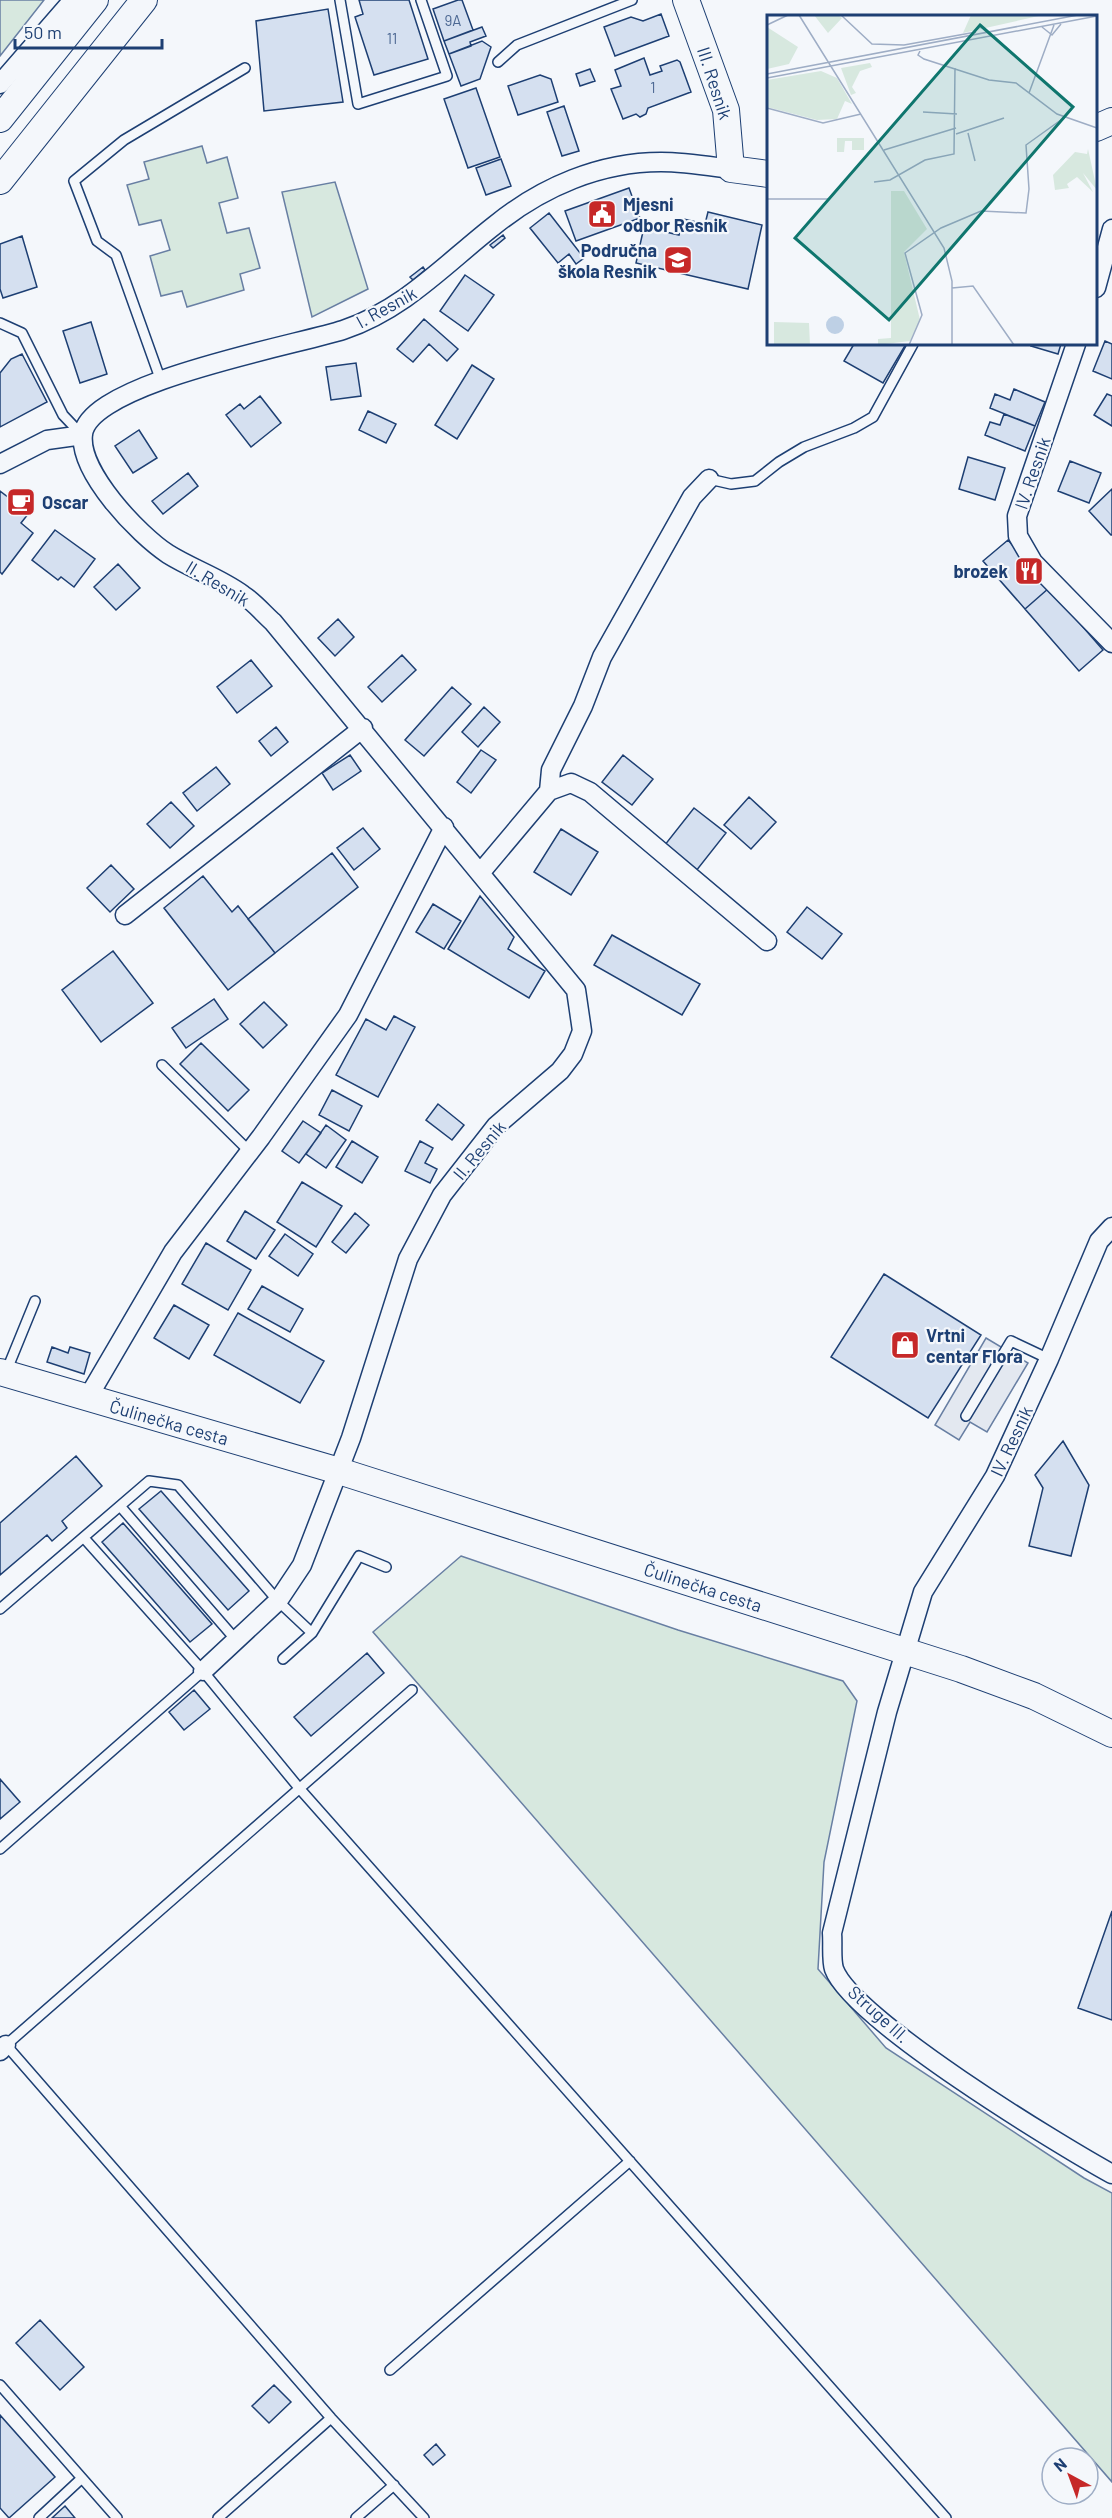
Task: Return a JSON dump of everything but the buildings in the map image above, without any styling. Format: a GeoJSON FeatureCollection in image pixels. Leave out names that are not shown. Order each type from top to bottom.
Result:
{"type":"FeatureCollection","features":[{"type":"Feature","properties":{"kind":"street"},"geometry":{"type":"LineString","coordinates":[[0,84],[73,0]]}},
{"type":"Feature","properties":{"kind":"street"},"geometry":{"type":"LineString","coordinates":[[0,119],[94,0]]}},
{"type":"Feature","properties":{"kind":"street"},"geometry":{"type":"LineString","coordinates":[[0,181],[144,0]]}},
{"type":"Feature","properties":{"kind":"street","name":"III. Resnik"},"geometry":{"type":"LineString","coordinates":[[686,0],[726,110],[731,169]]}},
{"type":"Feature","properties":{"kind":"street"},"geometry":{"type":"LineString","coordinates":[[1097,127],[1112,123]]}},
{"type":"Feature","properties":{"kind":"street","name":"I. Resnik"},"geometry":{"type":"LineString","coordinates":[[83,435],[86,425],[94,414],[108,405],[161,381],[227,359],[343,330],[381,313],[426,285],[515,210],[544,192],[586,174],[643,162],[767,174]]}},
{"type":"Feature","properties":{"kind":"street"},"geometry":{"type":"LineString","coordinates":[[1097,281],[1112,229]]}},
{"type":"Feature","properties":{"kind":"street","name":"IV. Resnik"},"geometry":{"type":"LineString","coordinates":[[1076,345],[1017,516],[1018,536],[1033,562],[1112,643]]}},
{"type":"Feature","properties":{"kind":"street"},"geometry":{"type":"LineString","coordinates":[[0,464],[48,440],[83,435]]}},
{"type":"Feature","properties":{"kind":"street","name":"II. Resnik"},"geometry":{"type":"LineString","coordinates":[[83,435],[88,460],[96,477],[137,527],[167,553],[244,595],[273,622],[363,728],[576,990],[582,1031],[573,1054],[560,1071],[496,1126],[442,1195],[424,1226],[408,1259],[339,1471]]}},
{"type":"Feature","properties":{"kind":"street"},"geometry":{"type":"LineString","coordinates":[[549,791],[551,770],[583,706],[602,657],[692,496],[709,479]]}},
{"type":"Feature","properties":{"kind":"street"},"geometry":{"type":"LineString","coordinates":[[125,915],[363,728]]}},
{"type":"Feature","properties":{"kind":"street"},"geometry":{"type":"LineString","coordinates":[[481,872],[549,791],[571,783],[590,792],[767,941]]}},
{"type":"Feature","properties":{"kind":"street"},"geometry":{"type":"LineString","coordinates":[[87,1399],[173,1252],[250,1152],[348,1015],[444,827]]}},
{"type":"Feature","properties":{"kind":"street","name":"IV. Resnik"},"geometry":{"type":"LineString","coordinates":[[907,1652],[923,1592],[995,1476],[1049,1359],[1099,1241],[1112,1227]]}},
{"type":"Feature","properties":{"kind":"street","name":"Čulinečka cesta"},"geometry":{"type":"LineString","coordinates":[[3,1373],[339,1471],[997,1681],[1066,1710],[1112,1734]]}},
{"type":"Feature","properties":{"kind":"street"},"geometry":{"type":"LineString","coordinates":[[203,1671],[278,1601],[302,1565],[339,1471]]}},
{"type":"Feature","properties":{"kind":"street","name":"Struge III."},"geometry":{"type":"LineString","coordinates":[[907,1652],[887,1712],[832,1933],[834,1970],[852,1993],[891,2028],[988,2099],[1112,2174]]}},
{"type":"Feature","properties":{"kind":"lane"},"geometry":{"type":"LineString","coordinates":[[340,0],[358,104],[447,76],[421,0]]}},
{"type":"Feature","properties":{"kind":"lane"},"geometry":{"type":"LineString","coordinates":[[498,62],[517,45],[632,0]]}},
{"type":"Feature","properties":{"kind":"lane"},"geometry":{"type":"LineString","coordinates":[[161,381],[116,255],[97,241],[74,181],[124,140],[244,68]]}},
{"type":"Feature","properties":{"kind":"lane"},"geometry":{"type":"LineString","coordinates":[[0,323],[22,333],[63,415],[83,435]]}},
{"type":"Feature","properties":{"kind":"lane"},"geometry":{"type":"LineString","coordinates":[[709,479],[731,484],[755,481],[778,462],[804,447],[854,428],[873,417],[912,345]]}},
{"type":"Feature","properties":{"kind":"lane"},"geometry":{"type":"LineString","coordinates":[[162,1065],[250,1152]]}},
{"type":"Feature","properties":{"kind":"lane"},"geometry":{"type":"LineString","coordinates":[[3,1373],[34,1301]]}},
{"type":"Feature","properties":{"kind":"lane"},"geometry":{"type":"LineString","coordinates":[[966,1416],[1011,1341],[1049,1359]]}},
{"type":"Feature","properties":{"kind":"lane"},"geometry":{"type":"LineString","coordinates":[[0,1610],[149,1481],[178,1485],[278,1601],[312,1633]]}},
{"type":"Feature","properties":{"kind":"lane"},"geometry":{"type":"LineString","coordinates":[[120,1506],[236,1640]]}},
{"type":"Feature","properties":{"kind":"lane"},"geometry":{"type":"LineString","coordinates":[[84,1538],[203,1671],[299,1788],[946,2518]]}},
{"type":"Feature","properties":{"kind":"lane"},"geometry":{"type":"LineString","coordinates":[[284,1659],[312,1633],[359,1556],[386,1567]]}},
{"type":"Feature","properties":{"kind":"lane"},"geometry":{"type":"LineString","coordinates":[[0,1849],[203,1671]]}},
{"type":"Feature","properties":{"kind":"lane"},"geometry":{"type":"LineString","coordinates":[[412,1690],[3,2048],[331,2418],[424,2518]]}},
{"type":"Feature","properties":{"kind":"lane"},"geometry":{"type":"LineString","coordinates":[[390,2370],[630,2161]]}},
{"type":"Feature","properties":{"kind":"lane"},"geometry":{"type":"LineString","coordinates":[[0,2385],[117,2518]]}},
{"type":"Feature","properties":{"kind":"lane"},"geometry":{"type":"LineString","coordinates":[[218,2518],[331,2418]]}},
{"type":"Feature","properties":{"kind":"lane"},"geometry":{"type":"LineString","coordinates":[[39,2518],[82,2478]]}},
{"type":"Feature","properties":{"kind":"lane"},"geometry":{"type":"LineString","coordinates":[[356,2518],[394,2485]]}},
{"type":"Feature","properties":{"kind":"shaded area"},"geometry":{"type":"Polygon","coordinates":[[[0,0],[44,0],[0,56],[0,0]]]}},
{"type":"Feature","properties":{"kind":"shaded area"},"geometry":{"type":"Polygon","coordinates":[[[202,146],[207,163],[227,157],[238,198],[219,203],[227,233],[249,228],[260,268],[240,274],[244,290],[187,307],[182,291],[161,296],[150,256],[170,250],[161,220],[139,225],[127,185],[149,179],[144,162],[202,146]]]}},
{"type":"Feature","properties":{"kind":"shaded area"},"geometry":{"type":"Polygon","coordinates":[[[335,182],[368,289],[312,317],[282,192],[335,182]]]}},
{"type":"Feature","properties":{"kind":"shaded area"},"geometry":{"type":"Polygon","coordinates":[[[986,1338],[1028,1363],[987,1432],[970,1422],[959,1440],[935,1425],[986,1338]]]}},
{"type":"Feature","properties":{"kind":"shaded area"},"geometry":{"type":"Polygon","coordinates":[[[461,1556],[678,1630],[843,1681],[857,1701],[824,1862],[818,1969],[886,2048],[1084,2178],[1112,2193],[1112,2482],[1100,2468],[1100,2446],[1081,2446],[373,1632],[461,1556]]]}},
{"type":"Feature","properties":{"kind":"place","name":"Mjesni odbor Resnik"},"geometry":{"type":"Point","coordinates":[602,214]}},
{"type":"Feature","properties":{"kind":"place","name":"Područna škola Resnik"},"geometry":{"type":"Point","coordinates":[678,260]}},
{"type":"Feature","properties":{"kind":"place","name":"Oscar"},"geometry":{"type":"Point","coordinates":[21,502]}},
{"type":"Feature","properties":{"kind":"place","name":"brozek"},"geometry":{"type":"Point","coordinates":[1029,571]}},
{"type":"Feature","properties":{"kind":"place","name":"Vrtni centar Flora"},"geometry":{"type":"Point","coordinates":[905,1345]}}]}
